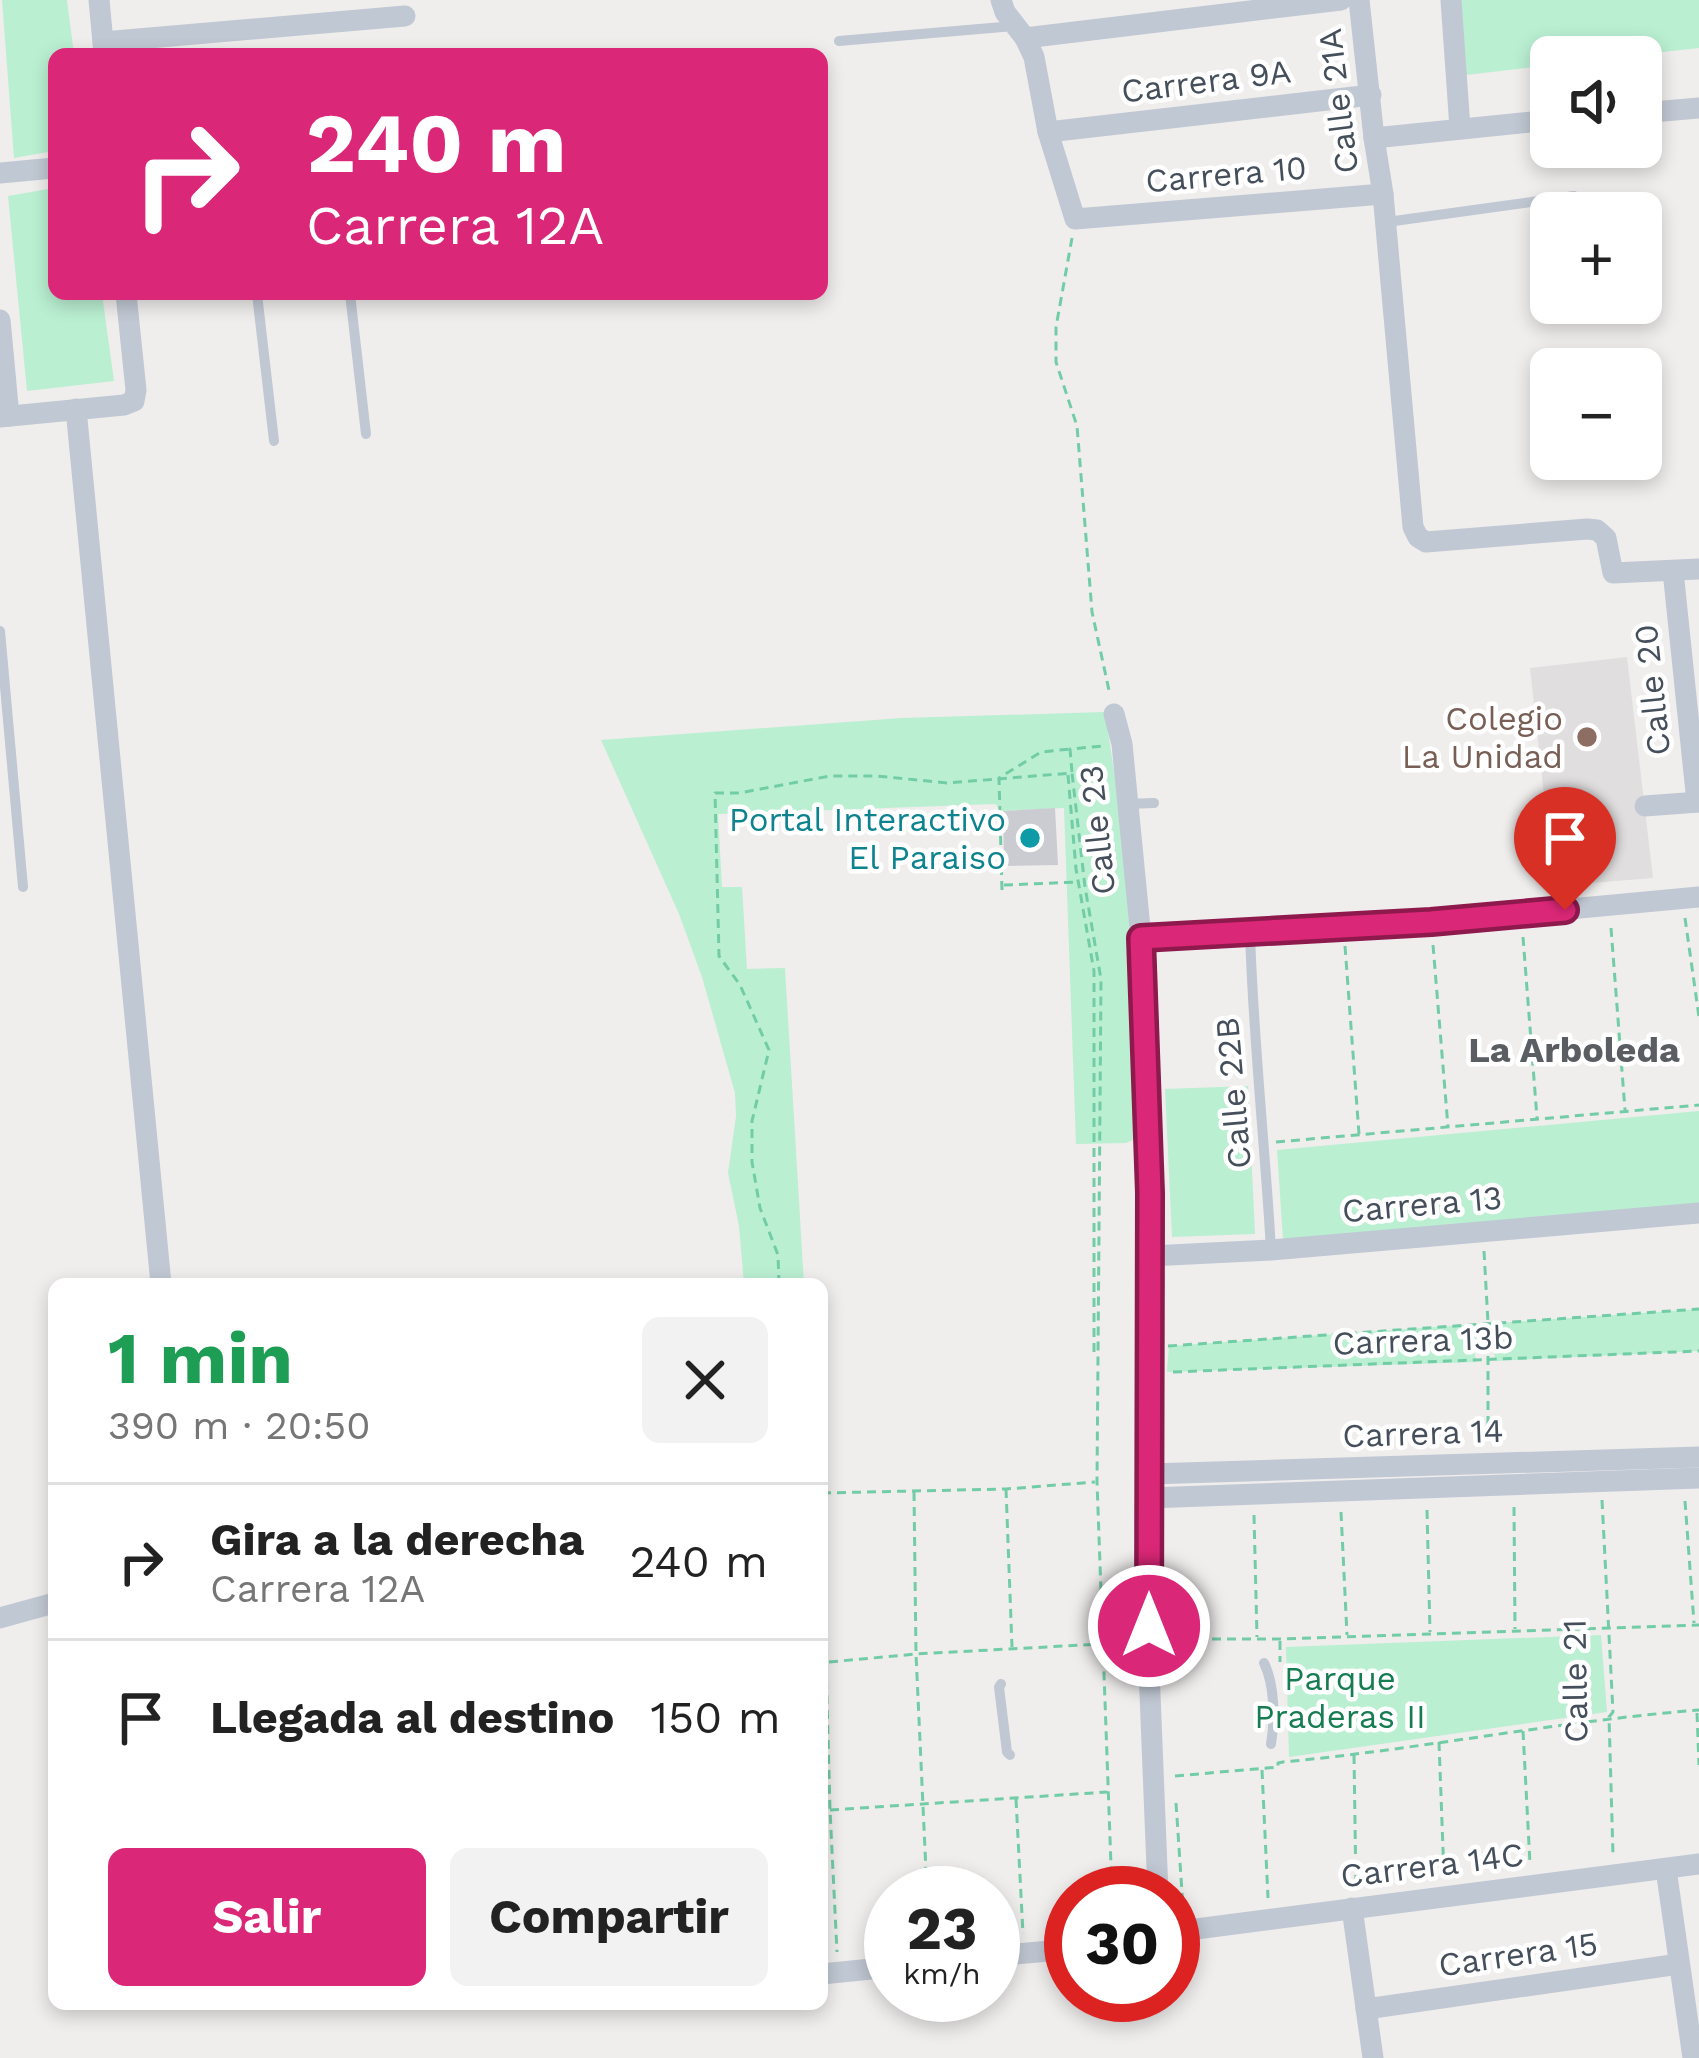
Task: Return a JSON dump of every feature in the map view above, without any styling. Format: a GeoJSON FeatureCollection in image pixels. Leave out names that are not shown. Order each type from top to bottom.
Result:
{"type":"FeatureCollection","features":[{"type":"Feature","properties":{"kind":"street"},"geometry":{"type":"LineString","coordinates":[[99,0],[103,48],[406,16]]}},
{"type":"Feature","properties":{"kind":"street"},"geometry":{"type":"LineString","coordinates":[[1001,0],[1034,57],[1048,132],[1075,219]]}},
{"type":"Feature","properties":{"kind":"street"},"geometry":{"type":"LineString","coordinates":[[1019,32],[1341,0]]}},
{"type":"Feature","properties":{"kind":"street","name":"Calle 21A"},"geometry":{"type":"LineString","coordinates":[[1359,0],[1383,194],[1413,527],[1418,537],[1426,542],[1597,530],[1606,538],[1613,573],[1672,571]]}},
{"type":"Feature","properties":{"kind":"street"},"geometry":{"type":"LineString","coordinates":[[1451,0],[1460,128]]}},
{"type":"Feature","properties":{"kind":"street","name":"Carrera 9A"},"geometry":{"type":"LineString","coordinates":[[1048,132],[1371,95]]}},
{"type":"Feature","properties":{"kind":"street"},"geometry":{"type":"LineString","coordinates":[[1662,111],[1699,108]]}},
{"type":"Feature","properties":{"kind":"street"},"geometry":{"type":"LineString","coordinates":[[1373,138],[1530,122]]}},
{"type":"Feature","properties":{"kind":"street"},"geometry":{"type":"LineString","coordinates":[[0,173],[48,169]]}},
{"type":"Feature","properties":{"kind":"street","name":"Carrera 10"},"geometry":{"type":"LineString","coordinates":[[1075,219],[1383,194]]}},
{"type":"Feature","properties":{"kind":"street"},"geometry":{"type":"LineString","coordinates":[[0,320],[5,417],[134,401],[127,300]]}},
{"type":"Feature","properties":{"kind":"street"},"geometry":{"type":"LineString","coordinates":[[76,409],[160,1278]]}},
{"type":"Feature","properties":{"kind":"street"},"geometry":{"type":"LineString","coordinates":[[1672,571],[1699,569]]}},
{"type":"Feature","properties":{"kind":"street","name":"Calle 20"},"geometry":{"type":"LineString","coordinates":[[1672,571],[1698,802]]}},
{"type":"Feature","properties":{"kind":"street","name":"Calle 23"},"geometry":{"type":"LineString","coordinates":[[1114,714],[1122,744],[1141,938],[1151,1347],[1149,1669],[1157,1866]]}},
{"type":"Feature","properties":{"kind":"street"},"geometry":{"type":"LineString","coordinates":[[1645,806],[1698,802]]}},
{"type":"Feature","properties":{"kind":"street"},"geometry":{"type":"LineString","coordinates":[[1141,938],[1431,922],[1691,898]]}},
{"type":"Feature","properties":{"kind":"street","name":"Carrera 13"},"geometry":{"type":"LineString","coordinates":[[1150,1256],[1699,1213]]}},
{"type":"Feature","properties":{"kind":"street","name":"Carrera 14"},"geometry":{"type":"LineString","coordinates":[[1149,1474],[1699,1457]]}},
{"type":"Feature","properties":{"kind":"street","name":"Carrera 14"},"geometry":{"type":"LineString","coordinates":[[1149,1498],[1692,1486]]}},
{"type":"Feature","properties":{"kind":"street"},"geometry":{"type":"LineString","coordinates":[[0,1618],[48,1605]]}},
{"type":"Feature","properties":{"kind":"street","name":"Carrera 14C"},"geometry":{"type":"LineString","coordinates":[[1200,1928],[1354,1899],[1699,1864]]}},
{"type":"Feature","properties":{"kind":"street"},"geometry":{"type":"LineString","coordinates":[[1666,1869],[1693,2058]]}},
{"type":"Feature","properties":{"kind":"street"},"geometry":{"type":"LineString","coordinates":[[1354,1899],[1373,2058]]}},
{"type":"Feature","properties":{"kind":"street"},"geometry":{"type":"LineString","coordinates":[[1020,1954],[1044,1951]]}},
{"type":"Feature","properties":{"kind":"street","name":"Carrera 15"},"geometry":{"type":"LineString","coordinates":[[1366,2009],[1679,1964]]}},
{"type":"Feature","properties":{"kind":"street"},"geometry":{"type":"LineString","coordinates":[[830,1973],[864,1970]]}},
{"type":"Feature","properties":{"kind":"lane"},"geometry":{"type":"LineString","coordinates":[[839,41],[1019,32]]}},
{"type":"Feature","properties":{"kind":"lane"},"geometry":{"type":"LineString","coordinates":[[1385,222],[1530,202]]}},
{"type":"Feature","properties":{"kind":"lane"},"geometry":{"type":"LineString","coordinates":[[258,300],[274,441]]}},
{"type":"Feature","properties":{"kind":"lane"},"geometry":{"type":"LineString","coordinates":[[351,300],[366,434]]}},
{"type":"Feature","properties":{"kind":"lane"},"geometry":{"type":"LineString","coordinates":[[0,631],[23,887]]}},
{"type":"Feature","properties":{"kind":"lane"},"geometry":{"type":"LineString","coordinates":[[1127,804],[1154,803]]}},
{"type":"Feature","properties":{"kind":"lane","name":"Calle 22B"},"geometry":{"type":"LineString","coordinates":[[1250,932],[1271,1250]]}},
{"type":"Feature","properties":{"kind":"lane"},"geometry":{"type":"LineString","coordinates":[[1264,1663],[1273,1706],[1271,1744]]}},
{"type":"Feature","properties":{"kind":"lane"},"geometry":{"type":"LineString","coordinates":[[1001,1684],[1010,1755]]}},
{"type":"Feature","properties":{"kind":"path","name":"Calle 23"},"geometry":{"type":"LineString","coordinates":[[1075,219],[1056,327],[1056,362],[1077,426],[1092,612],[1114,714]]}},
{"type":"Feature","properties":{"kind":"path"},"geometry":{"type":"LineString","coordinates":[[999,778],[1040,752],[1122,744]]}},
{"type":"Feature","properties":{"kind":"path"},"geometry":{"type":"LineString","coordinates":[[1070,749],[1094,971],[1094,1355]]}},
{"type":"Feature","properties":{"kind":"path"},"geometry":{"type":"LineString","coordinates":[[778,1278],[778,1256],[760,1208],[752,1162],[752,1120],[769,1049],[740,985],[719,956],[715,794],[830,776],[947,783],[1070,774]]}},
{"type":"Feature","properties":{"kind":"path"},"geometry":{"type":"LineString","coordinates":[[999,778],[1002,887],[1082,882]]}},
{"type":"Feature","properties":{"kind":"path"},"geometry":{"type":"LineString","coordinates":[[1082,882],[1101,979],[1096,1482],[1111,1866]]}},
{"type":"Feature","properties":{"kind":"path"},"geometry":{"type":"LineString","coordinates":[[1691,898],[1699,1017]]}},
{"type":"Feature","properties":{"kind":"path"},"geometry":{"type":"LineString","coordinates":[[1609,906],[1626,1112]]}},
{"type":"Feature","properties":{"kind":"path"},"geometry":{"type":"LineString","coordinates":[[1521,913],[1537,1120]]}},
{"type":"Feature","properties":{"kind":"path"},"geometry":{"type":"LineString","coordinates":[[1431,922],[1449,1128]]}},
{"type":"Feature","properties":{"kind":"path"},"geometry":{"type":"LineString","coordinates":[[1343,927],[1360,1136]]}},
{"type":"Feature","properties":{"kind":"path"},"geometry":{"type":"LineString","coordinates":[[1265,1143],[1699,1106]]}},
{"type":"Feature","properties":{"kind":"path"},"geometry":{"type":"LineString","coordinates":[[1483,1232],[1489,1465]]}},
{"type":"Feature","properties":{"kind":"path","name":"Carrera 13b"},"geometry":{"type":"LineString","coordinates":[[1151,1347],[1699,1309]]}},
{"type":"Feature","properties":{"kind":"path","name":"Carrera 13b"},"geometry":{"type":"LineString","coordinates":[[1150,1372],[1699,1351]]}},
{"type":"Feature","properties":{"kind":"path"},"geometry":{"type":"LineString","coordinates":[[828,1493],[1096,1482]]}},
{"type":"Feature","properties":{"kind":"path"},"geometry":{"type":"LineString","coordinates":[[1166,1639],[1696,1624],[1692,1486]]}},
{"type":"Feature","properties":{"kind":"path"},"geometry":{"type":"LineString","coordinates":[[1006,1489],[1012,1649]]}},
{"type":"Feature","properties":{"kind":"path"},"geometry":{"type":"LineString","coordinates":[[914,1492],[926,1866]]}},
{"type":"Feature","properties":{"kind":"path","name":"Calle 21"},"geometry":{"type":"LineString","coordinates":[[1602,1498],[1613,1712],[1609,1718],[1613,1862]]}},
{"type":"Feature","properties":{"kind":"path"},"geometry":{"type":"LineString","coordinates":[[1514,1499],[1515,1631]]}},
{"type":"Feature","properties":{"kind":"path"},"geometry":{"type":"LineString","coordinates":[[1426,1502],[1430,1634]]}},
{"type":"Feature","properties":{"kind":"path"},"geometry":{"type":"LineString","coordinates":[[1340,1503],[1347,1636]]}},
{"type":"Feature","properties":{"kind":"path"},"geometry":{"type":"LineString","coordinates":[[1254,1506],[1257,1639]]}},
{"type":"Feature","properties":{"kind":"path"},"geometry":{"type":"LineString","coordinates":[[828,1662],[1103,1644]]}},
{"type":"Feature","properties":{"kind":"path"},"geometry":{"type":"LineString","coordinates":[[1175,1775],[1278,1767],[1278,1762],[1698,1710],[1699,1765]]}},
{"type":"Feature","properties":{"kind":"path"},"geometry":{"type":"LineString","coordinates":[[1522,1731],[1530,1872]]}},
{"type":"Feature","properties":{"kind":"path"},"geometry":{"type":"LineString","coordinates":[[828,1736],[830,1973]]}},
{"type":"Feature","properties":{"kind":"path"},"geometry":{"type":"LineString","coordinates":[[1439,1742],[1444,1878]]}},
{"type":"Feature","properties":{"kind":"path"},"geometry":{"type":"LineString","coordinates":[[1354,1755],[1354,1899]]}},
{"type":"Feature","properties":{"kind":"path"},"geometry":{"type":"LineString","coordinates":[[1262,1768],[1269,1918]]}},
{"type":"Feature","properties":{"kind":"path"},"geometry":{"type":"LineString","coordinates":[[830,1810],[1109,1792]]}},
{"type":"Feature","properties":{"kind":"path"},"geometry":{"type":"LineString","coordinates":[[1016,1797],[1024,1953]]}},
{"type":"Feature","properties":{"kind":"path"},"geometry":{"type":"LineString","coordinates":[[1176,1798],[1180,1866]]}},
{"type":"Feature","properties":{"kind":"shaded area","name":"Colegio La Unidad"},"geometry":{"type":"Polygon","coordinates":[[[1627,657],[1653,878],[1554,886],[1530,668],[1627,657]]]}},
{"type":"Feature","properties":{"kind":"green space"},"geometry":{"type":"Polygon","coordinates":[[[2,0],[67,0],[73,48],[48,48],[48,152],[14,158],[2,0]]]}},
{"type":"Feature","properties":{"kind":"green space"},"geometry":{"type":"Polygon","coordinates":[[[1461,0],[1699,0],[1699,48],[1662,52],[1662,36],[1530,36],[1530,67],[1466,75],[1461,0]]]}},
{"type":"Feature","properties":{"kind":"green space"},"geometry":{"type":"Polygon","coordinates":[[[48,189],[48,300],[103,300],[114,381],[27,391],[8,196],[48,189]]]}},
{"type":"Feature","properties":{"kind":"green space"},"geometry":{"type":"Polygon","coordinates":[[[1105,712],[1119,804],[1130,934],[1133,1140],[1076,1144],[1064,808],[1003,811],[995,804],[718,814],[722,887],[742,887],[747,969],[785,968],[804,1278],[743,1278],[728,1173],[735,1093],[679,914],[601,740],[902,718],[1105,712]]]}},
{"type":"Feature","properties":{"kind":"green space"},"geometry":{"type":"Polygon","coordinates":[[[1248,1086],[1255,1234],[1172,1237],[1165,1089],[1248,1086]]]}},
{"type":"Feature","properties":{"kind":"green space"},"geometry":{"type":"Polygon","coordinates":[[[1699,1111],[1699,1204],[1283,1239],[1277,1150],[1699,1111]]]}},
{"type":"Feature","properties":{"kind":"green space"},"geometry":{"type":"Polygon","coordinates":[[[1699,1309],[1699,1351],[1496,1361],[1494,1354],[1502,1343],[1498,1323],[1699,1309]]]}},
{"type":"Feature","properties":{"kind":"green space"},"geometry":{"type":"Polygon","coordinates":[[[1479,1324],[1472,1345],[1477,1362],[1167,1372],[1169,1346],[1479,1324]]]}},
{"type":"Feature","properties":{"kind":"green space","name":"Parque Praderas II"},"geometry":{"type":"Polygon","coordinates":[[[1601,1635],[1607,1712],[1289,1757],[1286,1647],[1601,1635]]]}},
{"type":"Feature","properties":{"kind":"building","name":"Portal Interactivo El Paraiso"},"geometry":{"type":"Polygon","coordinates":[[[1055,808],[1058,865],[1004,866],[1003,811],[1055,808]]]}},
{"type":"Feature","properties":{"kind":"place","name":"Colegio La Unidad"},"geometry":{"type":"Point","coordinates":[1587,737]}},
{"type":"Feature","properties":{"kind":"place","name":"Portal Interactivo El Paraiso"},"geometry":{"type":"Point","coordinates":[1030,838]}},
{"type":"Feature","properties":{"kind":"district","name":"La Arboleda"},"geometry":{"type":"Point","coordinates":[1574,1050]}},
{"type":"Feature","properties":{"kind":"route"},"geometry":{"type":"LineString","coordinates":[[1149,1626],[1150,1193],[1141,938],[1565,910]]}}]}
